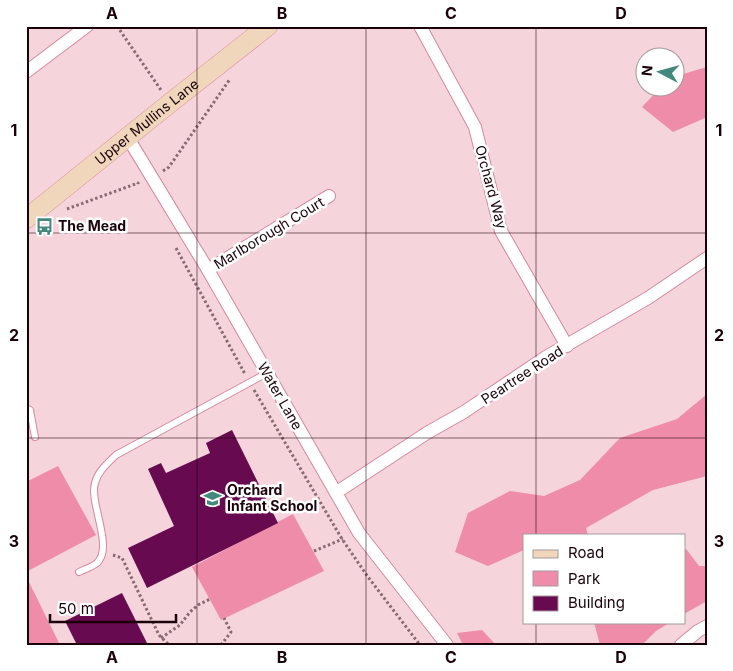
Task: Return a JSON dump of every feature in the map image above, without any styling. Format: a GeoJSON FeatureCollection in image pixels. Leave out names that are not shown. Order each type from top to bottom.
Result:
{"type":"FeatureCollection","features":[{"type":"Feature","properties":{"kind":"street"},"geometry":{"type":"LineString","coordinates":[[26,72],[87,26]]}},
{"type":"Feature","properties":{"kind":"street","name":"Upper Mullins Lane"},"geometry":{"type":"LineString","coordinates":[[26,219],[170,102],[268,26]]}},
{"type":"Feature","properties":{"kind":"street","name":"Orchard Way"},"geometry":{"type":"LineString","coordinates":[[420,26],[475,128],[501,231],[567,346]]}},
{"type":"Feature","properties":{"kind":"street","name":"Water Lane"},"geometry":{"type":"LineString","coordinates":[[128,138],[208,270],[359,532],[447,645]]}},
{"type":"Feature","properties":{"kind":"street","name":"Marlborough Court"},"geometry":{"type":"LineString","coordinates":[[208,270],[329,196]]}},
{"type":"Feature","properties":{"kind":"street","name":"Peartree Road"},"geometry":{"type":"LineString","coordinates":[[336,492],[427,433],[464,412],[546,357],[648,298],[707,258]]}},
{"type":"Feature","properties":{"kind":"street"},"geometry":{"type":"LineString","coordinates":[[681,645],[707,626]]}},
{"type":"Feature","properties":{"kind":"lane"},"geometry":{"type":"LineString","coordinates":[[79,572],[98,562],[102,552],[102,538],[94,491],[95,482],[102,469],[116,455],[267,373]]}},
{"type":"Feature","properties":{"kind":"lane"},"geometry":{"type":"LineString","coordinates":[[26,408],[32,413],[35,437]]}},
{"type":"Feature","properties":{"kind":"path"},"geometry":{"type":"LineString","coordinates":[[117,26],[170,102]]}},
{"type":"Feature","properties":{"kind":"path"},"geometry":{"type":"LineString","coordinates":[[138,183],[169,167],[234,72]]}},
{"type":"Feature","properties":{"kind":"path"},"geometry":{"type":"LineString","coordinates":[[314,552],[359,532]]}},
{"type":"Feature","properties":{"kind":"path"},"geometry":{"type":"LineString","coordinates":[[102,552],[122,558],[148,614],[161,638],[169,645]]}},
{"type":"Feature","properties":{"kind":"path"},"geometry":{"type":"LineString","coordinates":[[161,638],[180,625],[198,605],[210,599]]}},
{"type":"Feature","properties":{"kind":"path"},"geometry":{"type":"LineString","coordinates":[[221,645],[231,632],[224,618]]}},
{"type":"Feature","properties":{"kind":"green space"},"geometry":{"type":"Polygon","coordinates":[[[707,67],[707,119],[705,118],[673,132],[642,107],[651,98],[686,98],[686,73],[707,67]]]}},
{"type":"Feature","properties":{"kind":"green space"},"geometry":{"type":"Polygon","coordinates":[[[707,394],[707,476],[653,490],[586,528],[588,534],[523,534],[523,550],[488,566],[455,552],[468,513],[510,491],[544,496],[580,480],[620,438],[677,419],[707,394]]]}},
{"type":"Feature","properties":{"kind":"green space"},"geometry":{"type":"Polygon","coordinates":[[[58,466],[96,535],[26,572],[26,482],[58,466]]]}},
{"type":"Feature","properties":{"kind":"green space"},"geometry":{"type":"Polygon","coordinates":[[[293,514],[324,571],[221,620],[192,567],[293,514]]]}},
{"type":"Feature","properties":{"kind":"green space"},"geometry":{"type":"Polygon","coordinates":[[[686,550],[699,566],[707,566],[707,601],[686,613],[686,550]]]}},
{"type":"Feature","properties":{"kind":"green space"},"geometry":{"type":"Polygon","coordinates":[[[26,576],[60,645],[26,645],[26,576]]]}},
{"type":"Feature","properties":{"kind":"green space"},"geometry":{"type":"Polygon","coordinates":[[[595,624],[668,624],[656,631],[642,645],[600,645],[595,624]]]}},
{"type":"Feature","properties":{"kind":"green space"},"geometry":{"type":"Polygon","coordinates":[[[482,630],[496,645],[463,645],[457,633],[482,630]]]}},
{"type":"Feature","properties":{"kind":"building","name":"Orchard Infant School"},"geometry":{"type":"Polygon","coordinates":[[[232,430],[278,523],[147,588],[128,548],[174,526],[148,469],[161,463],[166,473],[210,453],[206,443],[232,430]]]}},
{"type":"Feature","properties":{"kind":"building"},"geometry":{"type":"Polygon","coordinates":[[[122,593],[148,645],[77,645],[65,621],[122,593]]]}},
{"type":"Feature","properties":{"kind":"place","name":"The Mead"},"geometry":{"type":"Point","coordinates":[44,226]}},
{"type":"Feature","properties":{"kind":"place","name":"Orchard Infant School"},"geometry":{"type":"Point","coordinates":[213,498]}}]}
